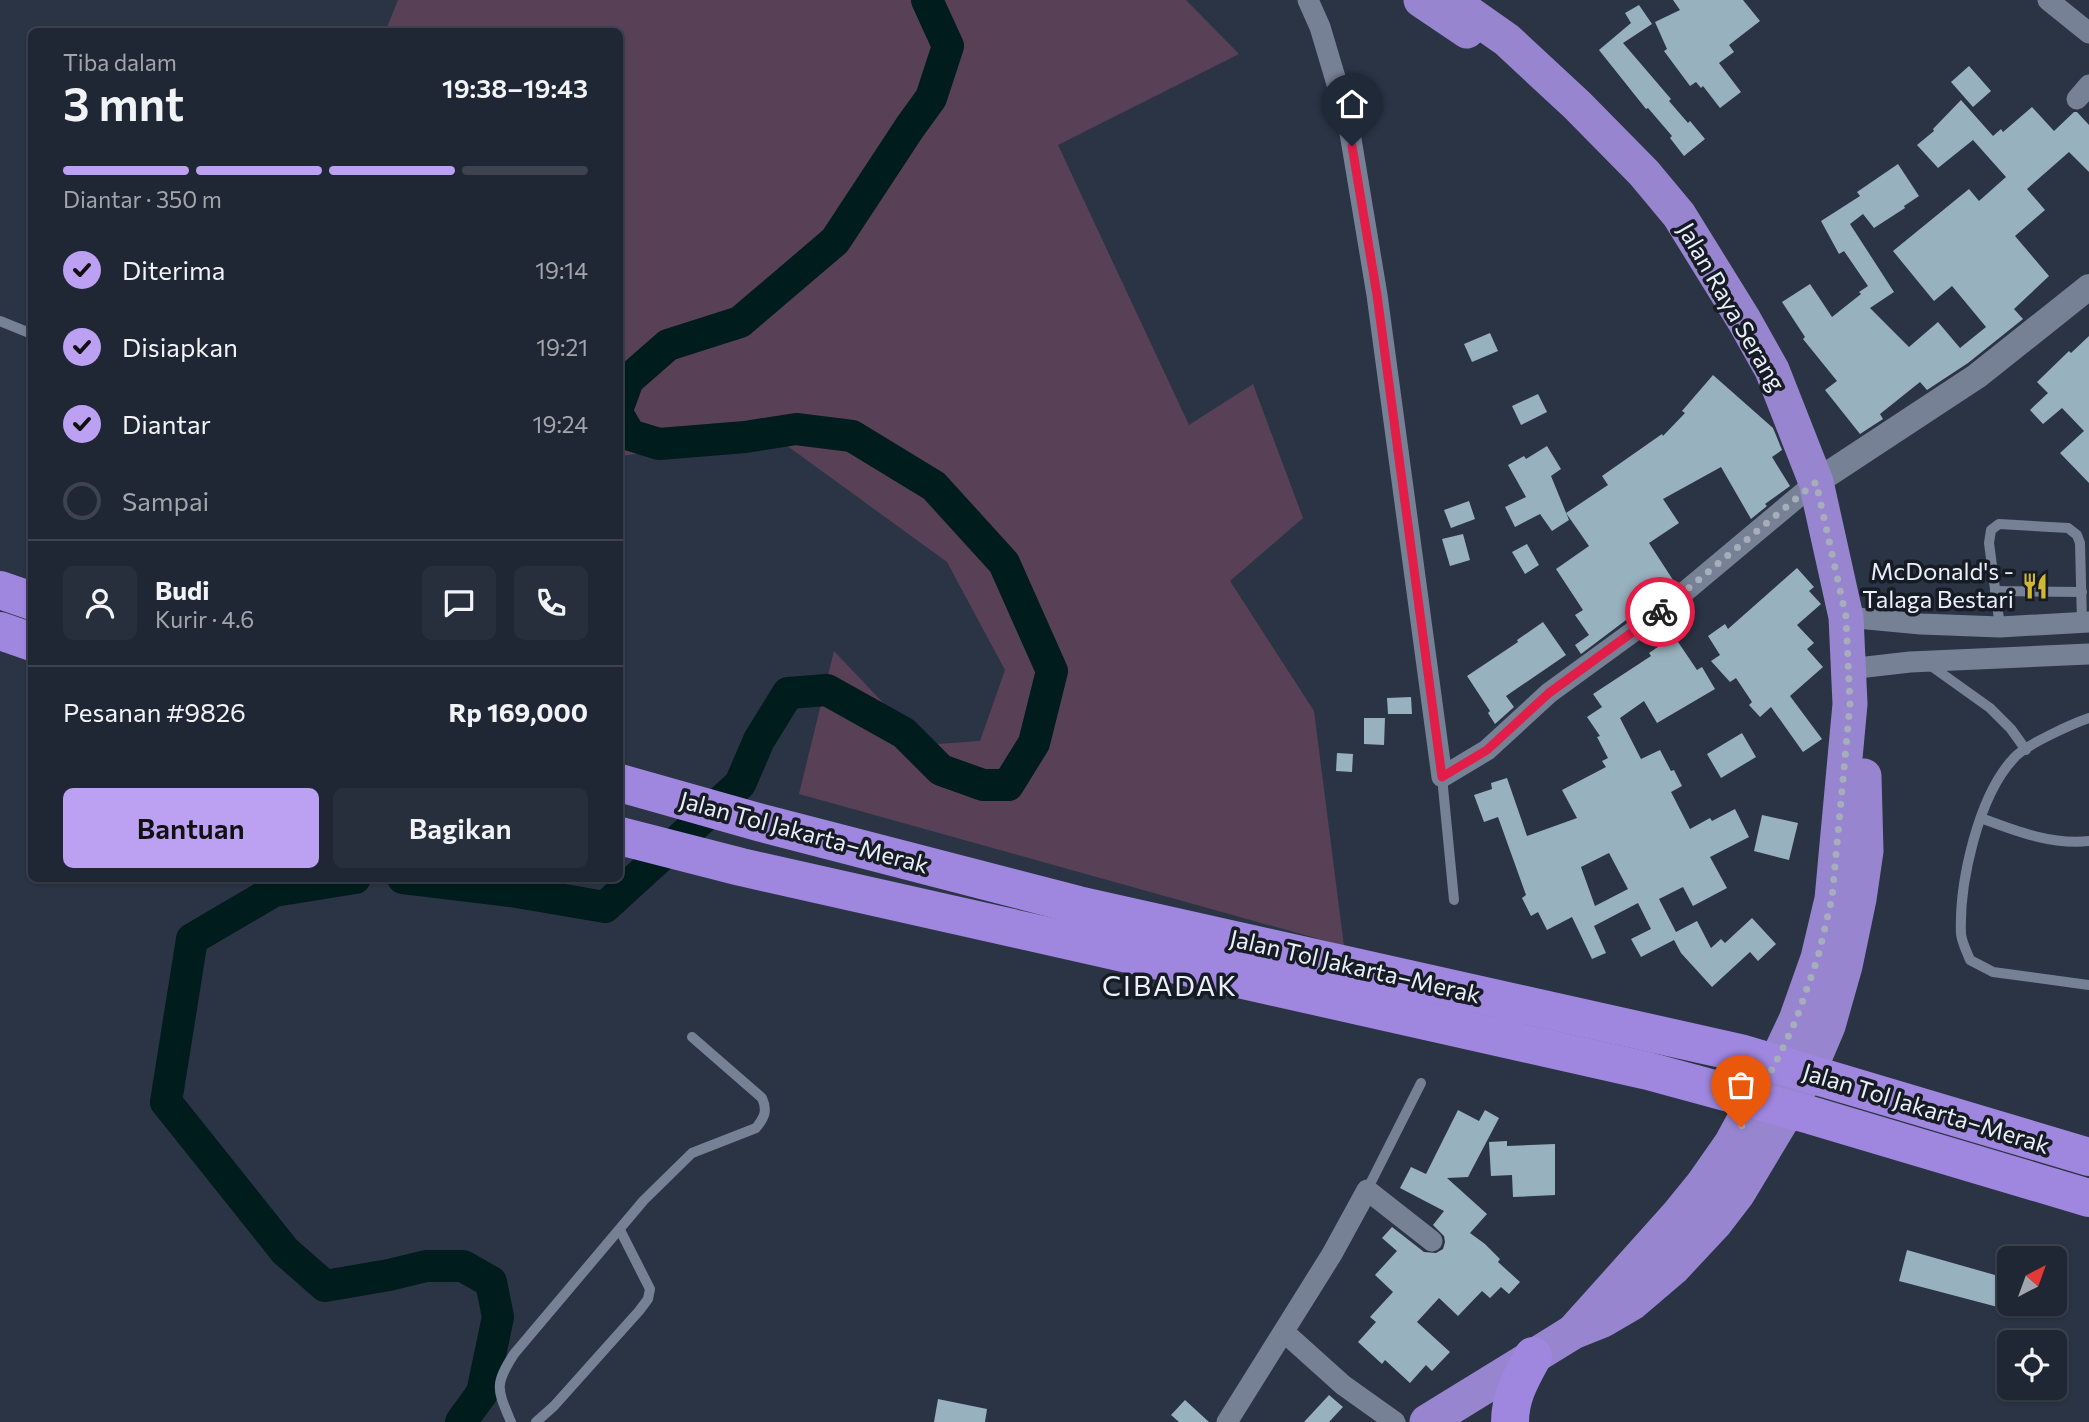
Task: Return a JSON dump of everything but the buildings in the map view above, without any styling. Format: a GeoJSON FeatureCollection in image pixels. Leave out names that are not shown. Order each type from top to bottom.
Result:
{"type":"FeatureCollection","features":[{"type":"Feature","properties":{"kind":"highway","name":"Jalan Raya Serang"},"geometry":{"type":"LineString","coordinates":[[1420,0],[1507,58],[1548,79]]}},
{"type":"Feature","properties":{"kind":"highway","name":"Jalan Raya Serang"},"geometry":{"type":"LineString","coordinates":[[1450,0],[1507,40],[1644,173],[1679,215],[1772,370],[1816,482],[1846,617],[1850,704],[1863,750],[1866,851],[1845,966],[1812,1023],[1780,1054],[1731,1144],[1703,1184],[1573,1332]]}},
{"type":"Feature","properties":{"kind":"highway"},"geometry":{"type":"LineString","coordinates":[[0,590],[28,600]]}},
{"type":"Feature","properties":{"kind":"highway"},"geometry":{"type":"LineString","coordinates":[[0,631],[28,641]]}},
{"type":"Feature","properties":{"kind":"highway","name":"Jalan Tol Jakarta–Merak"},"geometry":{"type":"LineString","coordinates":[[623,784],[758,822],[1078,905],[1740,1054],[2089,1157]]}},
{"type":"Feature","properties":{"kind":"highway","name":"Jalan Tol Jakarta–Merak"},"geometry":{"type":"LineString","coordinates":[[623,837],[741,867],[1648,1071],[1810,1115],[2089,1198]]}},
{"type":"Feature","properties":{"kind":"highway","name":"Jalan Raya Serang"},"geometry":{"type":"LineString","coordinates":[[1427,1422],[1573,1332],[1603,1320],[1632,1303],[1673,1268],[1715,1223],[1738,1193],[1789,1108],[1811,1066],[1812,1023]]}},
{"type":"Feature","properties":{"kind":"highway"},"geometry":{"type":"LineString","coordinates":[[1510,1422],[1510,1409],[1517,1385],[1533,1356]]}},
{"type":"Feature","properties":{"kind":"street"},"geometry":{"type":"LineString","coordinates":[[1308,0],[1320,27],[1348,121],[1377,295],[1442,777],[1487,750],[1549,693],[1663,610],[1816,482],[1977,376],[2089,287]]}},
{"type":"Feature","properties":{"kind":"street"},"geometry":{"type":"LineString","coordinates":[[2048,0],[2089,33]]}},
{"type":"Feature","properties":{"kind":"street"},"geometry":{"type":"LineString","coordinates":[[1846,617],[2000,627],[2086,622]]}},
{"type":"Feature","properties":{"kind":"street"},"geometry":{"type":"LineString","coordinates":[[1946,625],[1948,661]]}},
{"type":"Feature","properties":{"kind":"street"},"geometry":{"type":"LineString","coordinates":[[1849,669],[1925,661],[2089,654]]}},
{"type":"Feature","properties":{"kind":"street"},"geometry":{"type":"LineString","coordinates":[[1227,1422],[1332,1254],[1367,1190],[1432,1241]]}},
{"type":"Feature","properties":{"kind":"street"},"geometry":{"type":"LineString","coordinates":[[1284,1332],[1343,1385],[1395,1422]]}},
{"type":"Feature","properties":{"kind":"lane"},"geometry":{"type":"LineString","coordinates":[[0,321],[28,332]]}},
{"type":"Feature","properties":{"kind":"lane"},"geometry":{"type":"LineString","coordinates":[[2000,627],[1989,543],[1991,530],[1999,524],[2068,527],[2077,535],[2080,543],[2086,622]]}},
{"type":"Feature","properties":{"kind":"lane"},"geometry":{"type":"LineString","coordinates":[[1995,591],[2082,592]]}},
{"type":"Feature","properties":{"kind":"lane"},"geometry":{"type":"LineString","coordinates":[[1925,661],[1990,708],[2011,729],[2026,750]]}},
{"type":"Feature","properties":{"kind":"lane"},"geometry":{"type":"LineString","coordinates":[[2089,718],[2067,726],[2016,755],[2000,774],[1988,798],[1972,844],[1964,892],[1961,937],[1970,960],[1993,972],[2089,985]]}},
{"type":"Feature","properties":{"kind":"lane"},"geometry":{"type":"LineString","coordinates":[[1442,777],[1454,900]]}},
{"type":"Feature","properties":{"kind":"lane"},"geometry":{"type":"LineString","coordinates":[[1981,818],[2029,835],[2059,841],[2089,841]]}},
{"type":"Feature","properties":{"kind":"lane"},"geometry":{"type":"LineString","coordinates":[[511,1422],[498,1387],[502,1373],[514,1354],[645,1200],[691,1153],[756,1128],[766,1112],[762,1098],[692,1037]]}},
{"type":"Feature","properties":{"kind":"lane"},"geometry":{"type":"LineString","coordinates":[[1367,1190],[1421,1083]]}},
{"type":"Feature","properties":{"kind":"lane"},"geometry":{"type":"LineString","coordinates":[[536,1422],[554,1406],[648,1298],[650,1289],[620,1230]]}},
{"type":"Feature","properties":{"kind":"shaded area"},"geometry":{"type":"Polygon","coordinates":[[[398,0],[1186,0],[1239,54],[1058,145],[1189,425],[1253,384],[1303,518],[1230,581],[1314,711],[1344,946],[799,794],[834,651],[923,745],[980,741],[1005,670],[947,562],[775,437],[623,456],[623,28],[387,28],[398,0]]]}},
{"type":"Feature","properties":{"kind":"waterway"},"geometry":{"type":"LineString","coordinates":[[623,394],[628,380],[668,345],[740,322],[835,241],[931,98],[948,46],[927,0]]}},
{"type":"Feature","properties":{"kind":"waterway"},"geometry":{"type":"LineString","coordinates":[[436,882],[605,907],[740,784],[759,740],[788,693],[827,690],[904,733],[941,770],[983,785],[1008,785],[1034,743],[1052,671],[1004,563],[934,486],[852,436],[796,429],[745,437],[659,444],[630,435],[623,423]]}},
{"type":"Feature","properties":{"kind":"waterway"},"geometry":{"type":"LineString","coordinates":[[330,882],[274,891],[192,939],[166,1102],[285,1251],[325,1286],[426,1266],[463,1266],[491,1282],[498,1317],[482,1393],[461,1422]]}},
{"type":"Feature","properties":{"kind":"way so far"},"geometry":{"type":"LineString","coordinates":[[1660,612],[1816,482],[1846,617],[1850,704],[1832,898],[1818,957],[1796,1020],[1741,1127]]}},
{"type":"Feature","properties":{"kind":"place","name":"McDonald's - Talaga Bestari"},"geometry":{"type":"Point","coordinates":[2035,586]}},
{"type":"Feature","properties":{"kind":"district","name":"CIBADAK"},"geometry":{"type":"Point","coordinates":[1170,986]}},
{"type":"Feature","properties":{"kind":"route"},"geometry":{"type":"LineString","coordinates":[[1352,146],[1377,295],[1442,777],[1487,750],[1549,693],[1660,612]]}}]}
